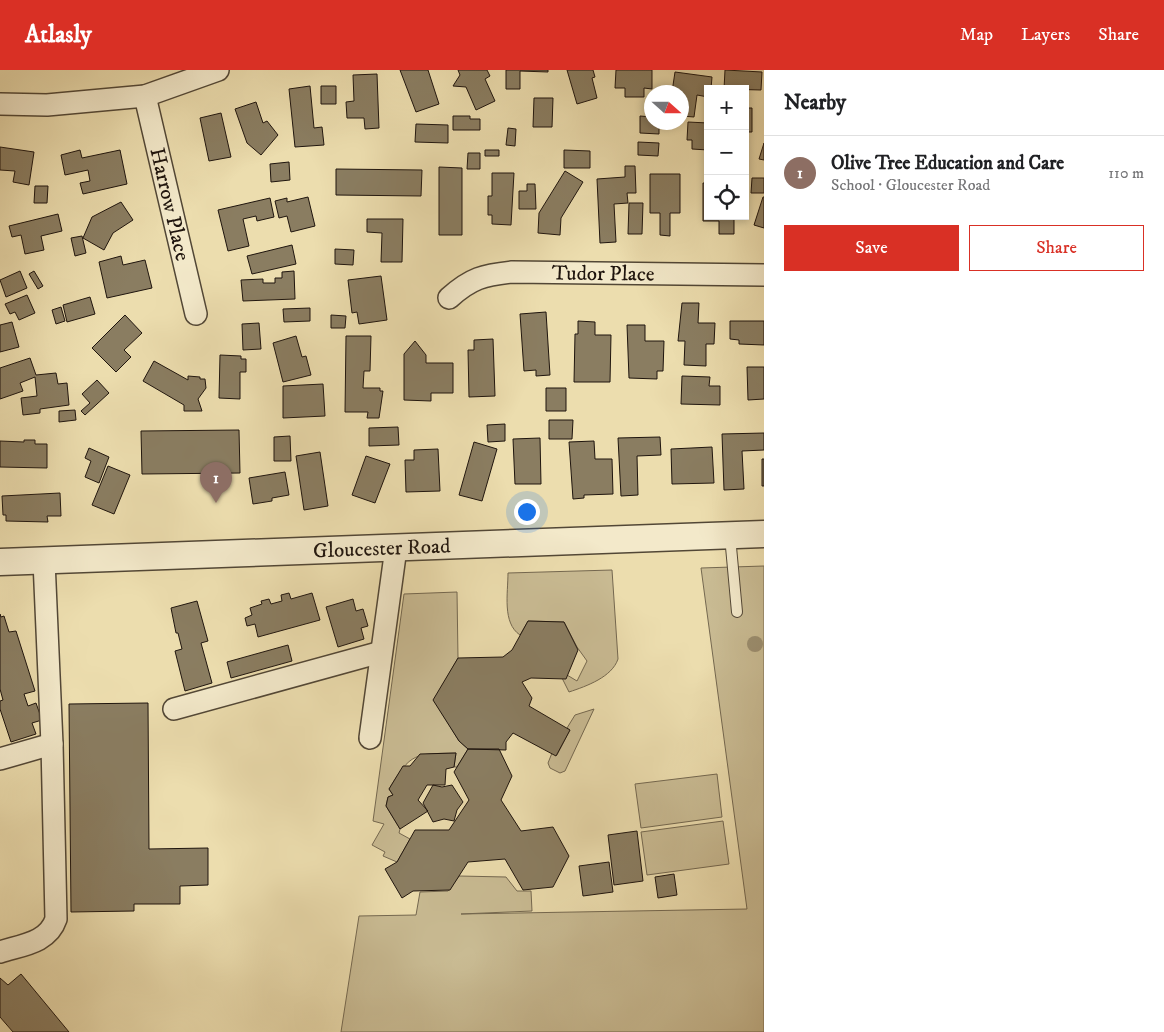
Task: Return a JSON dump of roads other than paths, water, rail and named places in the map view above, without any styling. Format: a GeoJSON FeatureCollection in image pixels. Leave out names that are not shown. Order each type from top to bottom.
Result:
{"type":"FeatureCollection","features":[{"type":"Feature","properties":{"kind":"street"},"geometry":{"type":"LineString","coordinates":[[0,104],[47,105],[145,96],[218,70]]}},
{"type":"Feature","properties":{"kind":"street","name":"Harrow Place"},"geometry":{"type":"LineString","coordinates":[[145,96],[196,314]]}},
{"type":"Feature","properties":{"kind":"street","name":"Tudor Place"},"geometry":{"type":"LineString","coordinates":[[449,298],[464,284],[484,275],[512,272],[764,274]]}},
{"type":"Feature","properties":{"kind":"street","name":"Gloucester Road"},"geometry":{"type":"LineString","coordinates":[[0,562],[764,534]]}},
{"type":"Feature","properties":{"kind":"street"},"geometry":{"type":"LineString","coordinates":[[370,738],[396,548]]}},
{"type":"Feature","properties":{"kind":"street"},"geometry":{"type":"LineString","coordinates":[[0,952],[44,938],[52,930],[56,919],[52,744],[44,561]]}},
{"type":"Feature","properties":{"kind":"street"},"geometry":{"type":"LineString","coordinates":[[174,708],[381,652]]}},
{"type":"Feature","properties":{"kind":"street"},"geometry":{"type":"LineString","coordinates":[[0,759],[52,744]]}},
{"type":"Feature","properties":{"kind":"lane"},"geometry":{"type":"LineString","coordinates":[[730,535],[737,612]]}},
{"type":"Feature","properties":{"kind":"place","name":"Olive Tree Education and Care"},"geometry":{"type":"Point","coordinates":[216,503]}}]}
